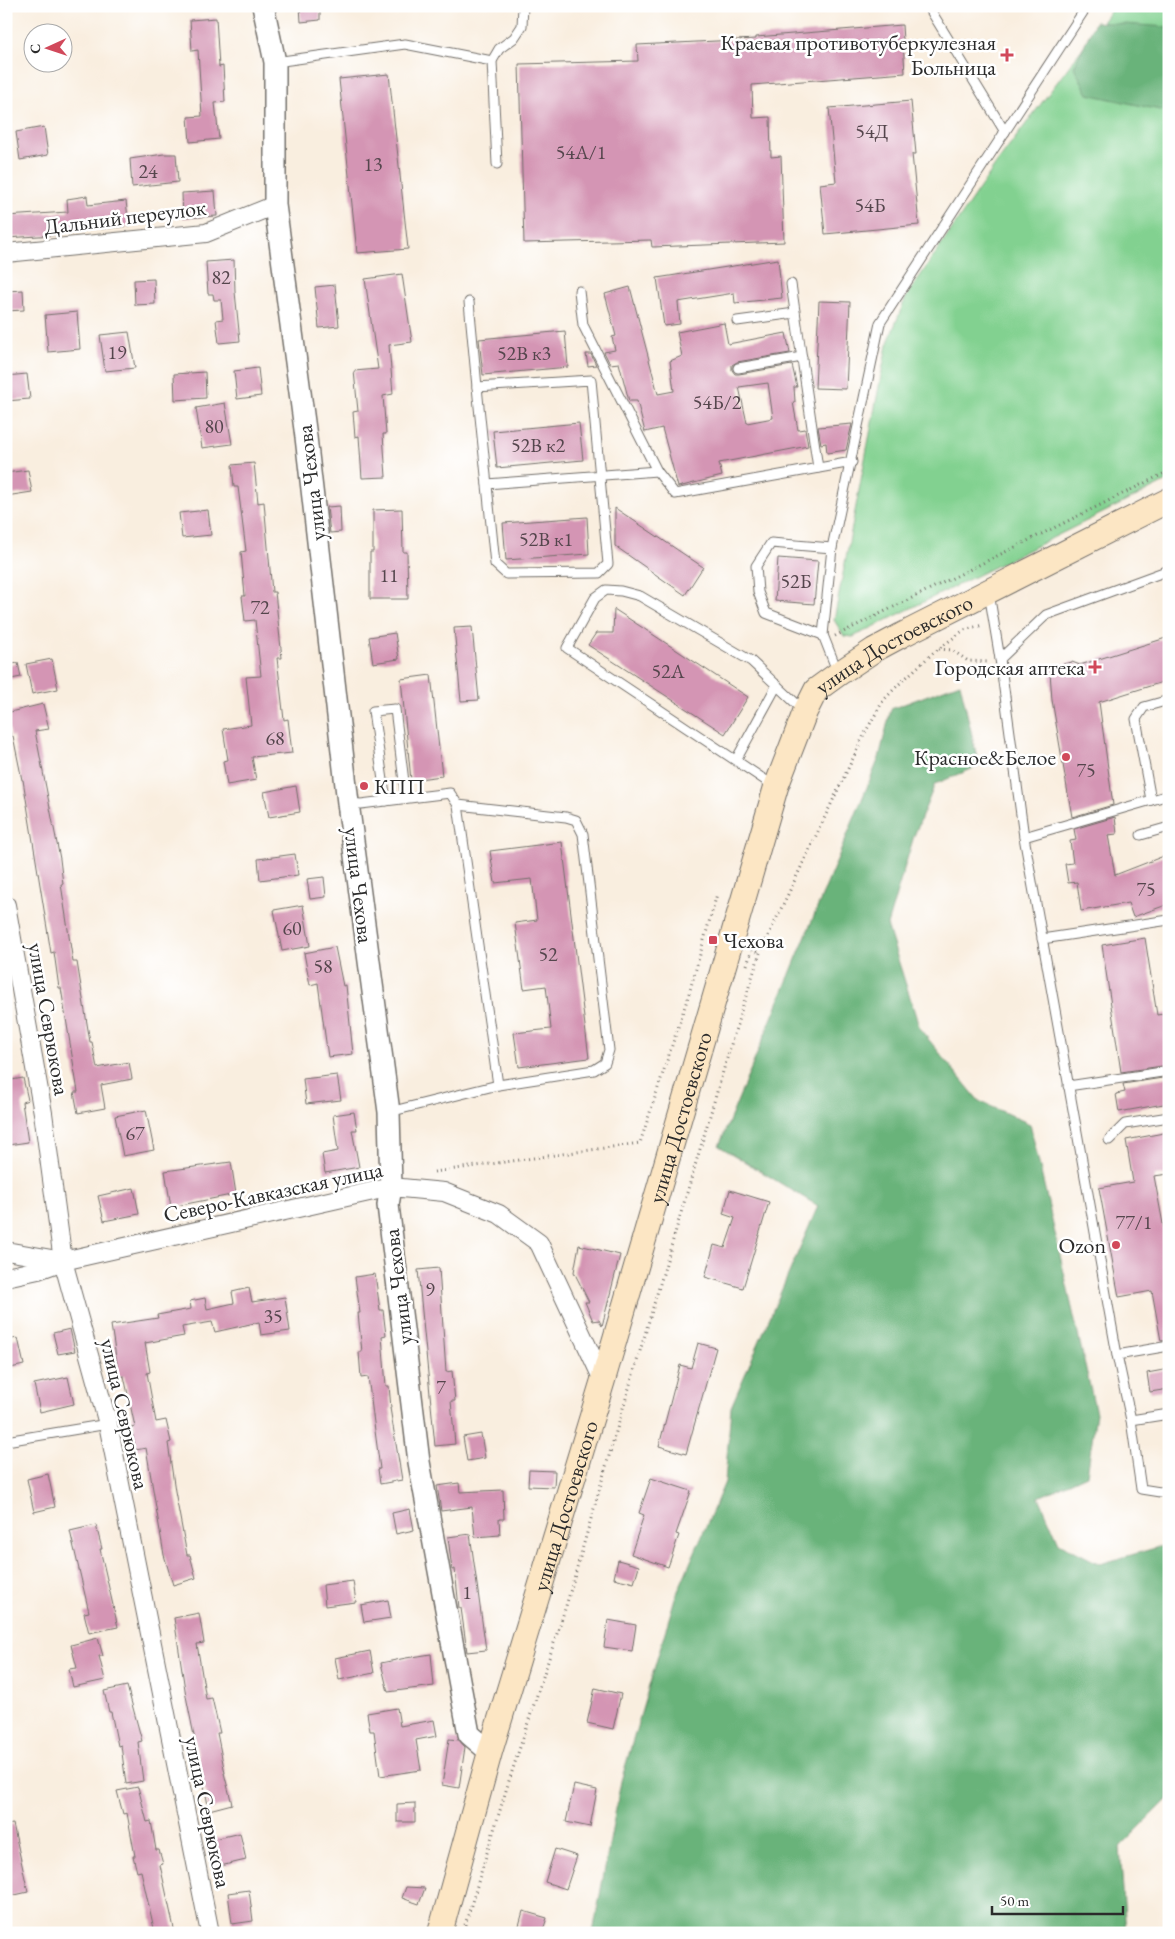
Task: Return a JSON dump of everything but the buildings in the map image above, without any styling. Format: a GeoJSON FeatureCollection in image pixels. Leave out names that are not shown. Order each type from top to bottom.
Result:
{"type":"FeatureCollection","features":[{"type":"Feature","properties":{"kind":"main road","name":"улица Достоевского"},"geometry":{"type":"LineString","coordinates":[[440,1933],[490,1752],[603,1380],[776,788],[805,712],[816,690],[874,650],[988,590],[1169,500]]}},
{"type":"Feature","properties":{"kind":"street","name":"улица Чехова"},"geometry":{"type":"LineString","coordinates":[[263,6],[275,62],[275,205],[306,437],[348,803],[389,1112],[391,1187],[388,1205],[419,1462],[469,1734],[490,1752]]}},
{"type":"Feature","properties":{"kind":"street","name":"Дальний переулок"},"geometry":{"type":"LineString","coordinates":[[6,253],[206,233],[275,205]]}},
{"type":"Feature","properties":{"kind":"street","name":"улица Севрюкова"},"geometry":{"type":"LineString","coordinates":[[6,905],[43,1113],[64,1261],[108,1424],[210,1933]]}},
{"type":"Feature","properties":{"kind":"street","name":"Северо-Кавказская улица"},"geometry":{"type":"LineString","coordinates":[[6,1277],[38,1270],[64,1261],[391,1187],[444,1192],[499,1214],[540,1243],[603,1380]]}},
{"type":"Feature","properties":{"kind":"street"},"geometry":{"type":"LineString","coordinates":[[6,1251],[64,1261]]}},
{"type":"Feature","properties":{"kind":"lane"},"geometry":{"type":"LineString","coordinates":[[497,164],[492,61],[499,48],[514,38],[522,26],[523,6]]}},
{"type":"Feature","properties":{"kind":"lane"},"geometry":{"type":"LineString","coordinates":[[928,6],[1005,132]]}},
{"type":"Feature","properties":{"kind":"lane"},"geometry":{"type":"LineString","coordinates":[[838,674],[824,638],[832,548],[852,462],[880,323],[1087,6]]}},
{"type":"Feature","properties":{"kind":"lane"},"geometry":{"type":"LineString","coordinates":[[275,62],[405,44],[492,61]]}},
{"type":"Feature","properties":{"kind":"lane"},"geometry":{"type":"LineString","coordinates":[[791,284],[818,468]]}},
{"type":"Feature","properties":{"kind":"lane"},"geometry":{"type":"LineString","coordinates":[[579,291],[583,325],[657,471],[675,494],[852,462]]}},
{"type":"Feature","properties":{"kind":"lane"},"geometry":{"type":"LineString","coordinates":[[469,302],[477,387],[495,564],[506,574],[599,573],[608,564],[591,380],[477,387]]}},
{"type":"Feature","properties":{"kind":"lane"},"geometry":{"type":"LineString","coordinates":[[736,322],[795,313]]}},
{"type":"Feature","properties":{"kind":"lane"},"geometry":{"type":"LineString","coordinates":[[738,368],[802,356]]}},
{"type":"Feature","properties":{"kind":"lane"},"geometry":{"type":"LineString","coordinates":[[487,484],[657,471]]}},
{"type":"Feature","properties":{"kind":"lane"},"geometry":{"type":"LineString","coordinates":[[824,638],[766,613],[758,592],[756,566],[771,543],[832,548]]}},
{"type":"Feature","properties":{"kind":"lane"},"geometry":{"type":"LineString","coordinates":[[1000,659],[1046,614],[1169,570]]}},
{"type":"Feature","properties":{"kind":"lane"},"geometry":{"type":"LineString","coordinates":[[776,788],[567,648],[595,598],[606,590],[621,591],[640,596],[751,661],[805,712]]}},
{"type":"Feature","properties":{"kind":"lane"},"geometry":{"type":"LineString","coordinates":[[988,590],[1000,659],[1024,837],[1117,1355],[1132,1420],[1141,1489],[1160,1492],[1169,1490]]}},
{"type":"Feature","properties":{"kind":"lane"},"geometry":{"type":"LineString","coordinates":[[736,760],[777,685]]}},
{"type":"Feature","properties":{"kind":"lane"},"geometry":{"type":"LineString","coordinates":[[1151,800],[1136,719],[1144,707],[1169,700]]}},
{"type":"Feature","properties":{"kind":"lane"},"geometry":{"type":"LineString","coordinates":[[386,801],[373,711],[395,709],[406,798]]}},
{"type":"Feature","properties":{"kind":"lane"},"geometry":{"type":"LineString","coordinates":[[348,803],[361,804],[450,792],[458,805],[498,1085]]}},
{"type":"Feature","properties":{"kind":"lane"},"geometry":{"type":"LineString","coordinates":[[1024,837],[1169,795]]}},
{"type":"Feature","properties":{"kind":"lane"},"geometry":{"type":"LineString","coordinates":[[389,1112],[498,1085],[594,1070],[605,1063],[609,1050],[583,834],[576,820],[566,816],[458,805]]}},
{"type":"Feature","properties":{"kind":"lane"},"geometry":{"type":"LineString","coordinates":[[1141,835],[1169,827]]}},
{"type":"Feature","properties":{"kind":"lane"},"geometry":{"type":"LineString","coordinates":[[1042,939],[1169,920]]}},
{"type":"Feature","properties":{"kind":"lane"},"geometry":{"type":"LineString","coordinates":[[1068,1086],[1169,1071]]}},
{"type":"Feature","properties":{"kind":"lane"},"geometry":{"type":"LineString","coordinates":[[1109,1140],[1125,1124],[1169,1116]]}},
{"type":"Feature","properties":{"kind":"lane"},"geometry":{"type":"LineString","coordinates":[[1117,1355],[1169,1346]]}},
{"type":"Feature","properties":{"kind":"lane"},"geometry":{"type":"LineString","coordinates":[[1132,1420],[1169,1414]]}},
{"type":"Feature","properties":{"kind":"lane"},"geometry":{"type":"LineString","coordinates":[[6,1441],[108,1424]]}},
{"type":"Feature","properties":{"kind":"path"},"geometry":{"type":"LineString","coordinates":[[824,638],[895,606],[1169,471]]}},
{"type":"Feature","properties":{"kind":"path"},"geometry":{"type":"LineString","coordinates":[[463,1933],[508,1784],[566,1606],[760,953],[866,731],[883,701],[938,649],[964,630],[994,621]]}},
{"type":"Feature","properties":{"kind":"path"},"geometry":{"type":"LineString","coordinates":[[938,649],[952,650],[968,661],[984,663],[1000,659]]}},
{"type":"Feature","properties":{"kind":"path"},"geometry":{"type":"LineString","coordinates":[[425,1174],[640,1143],[688,998],[717,894]]}},
{"type":"Feature","properties":{"kind":"path"},"geometry":{"type":"LineString","coordinates":[[747,966],[752,950],[760,953]]}},
{"type":"Feature","properties":{"kind":"path"},"geometry":{"type":"LineString","coordinates":[[736,999],[744,1002]]}},
{"type":"Feature","properties":{"kind":"green space"},"geometry":{"type":"Polygon","coordinates":[[[1114,6],[1169,6],[1169,480],[853,637],[844,636],[834,620],[887,345],[906,297],[996,164],[1114,6]]]}},
{"type":"Feature","properties":{"kind":"green space"},"geometry":{"type":"Polygon","coordinates":[[[1095,22],[1167,27],[1169,25],[1169,112],[1088,94],[1074,67],[1095,22]]]}},
{"type":"Feature","properties":{"kind":"green space"},"geometry":{"type":"Polygon","coordinates":[[[960,683],[979,766],[935,784],[914,836],[887,925],[920,1029],[979,1101],[1030,1124],[1096,1413],[1087,1475],[1039,1497],[1059,1543],[1100,1564],[1169,1544],[1169,1798],[1120,1847],[1126,1933],[593,1933],[621,1781],[675,1598],[725,1482],[731,1407],[818,1206],[719,1146],[879,758],[891,709],[960,683]]]}},
{"type":"Feature","properties":{"kind":"place","name":"Краевая противотуберкулезная Больница"},"geometry":{"type":"Point","coordinates":[1007,55]}},
{"type":"Feature","properties":{"kind":"place","name":"Городская аптека"},"geometry":{"type":"Point","coordinates":[1095,667]}},
{"type":"Feature","properties":{"kind":"place","name":"Красное&Белое"},"geometry":{"type":"Point","coordinates":[1066,757]}},
{"type":"Feature","properties":{"kind":"place","name":"КПП"},"geometry":{"type":"Point","coordinates":[364,786]}},
{"type":"Feature","properties":{"kind":"place","name":"Чехова"},"geometry":{"type":"Point","coordinates":[713,940]}},
{"type":"Feature","properties":{"kind":"place","name":"Ozon"},"geometry":{"type":"Point","coordinates":[1116,1245]}}]}
